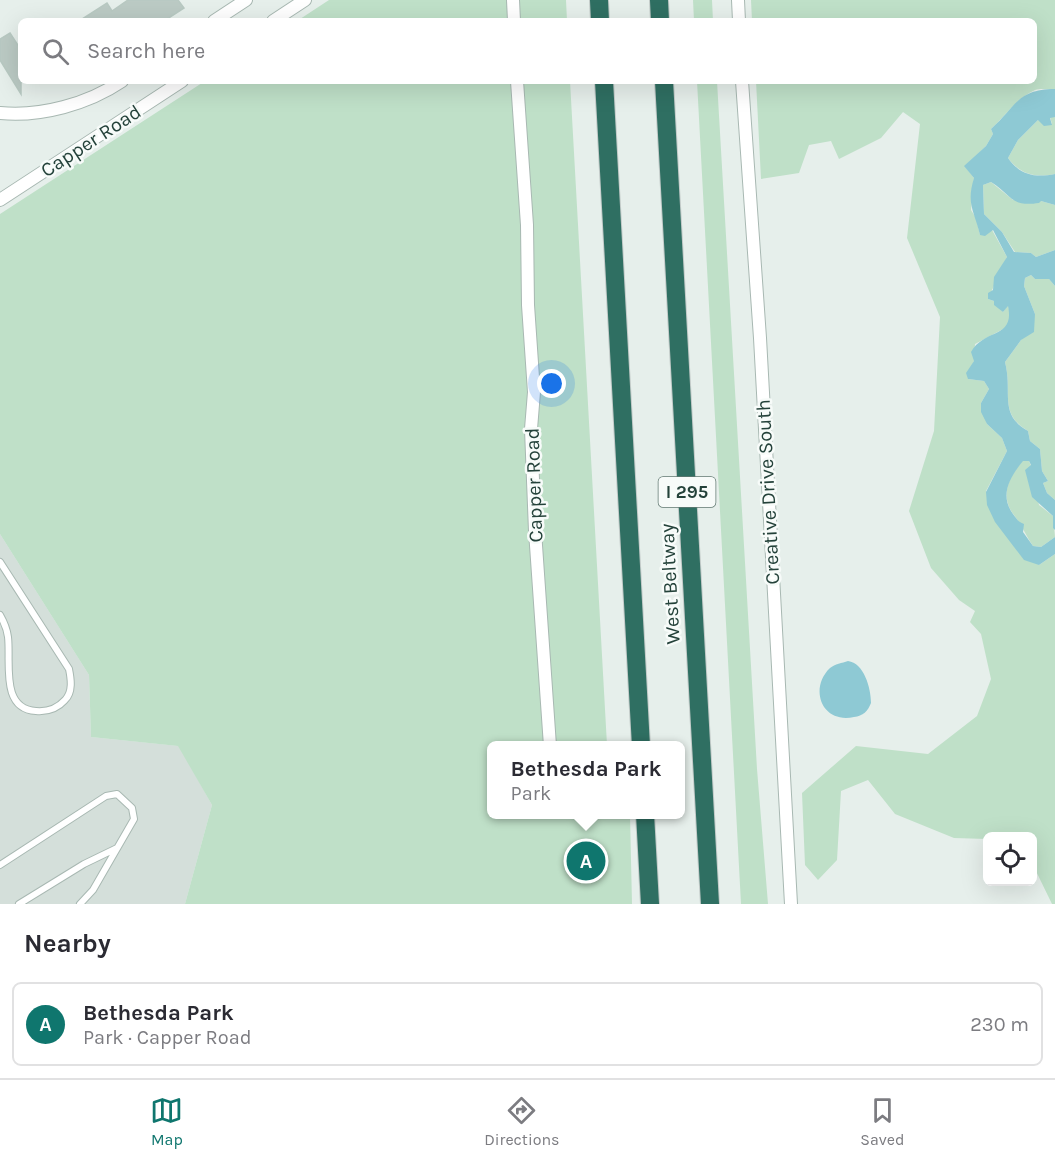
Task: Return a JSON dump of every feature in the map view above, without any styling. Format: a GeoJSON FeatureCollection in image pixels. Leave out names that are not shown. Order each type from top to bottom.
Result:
{"type":"FeatureCollection","features":[{"type":"Feature","properties":{"kind":"highway"},"geometry":{"type":"LineString","coordinates":[[599,0],[600,18]]}},
{"type":"Feature","properties":{"kind":"highway"},"geometry":{"type":"LineString","coordinates":[[659,0],[660,18]]}},
{"type":"Feature","properties":{"kind":"highway","name":"West Beltway"},"geometry":{"type":"LineString","coordinates":[[604,84],[641,741]]}},
{"type":"Feature","properties":{"kind":"highway","name":"West Beltway"},"geometry":{"type":"LineString","coordinates":[[664,84],[710,904]]}},
{"type":"Feature","properties":{"kind":"highway"},"geometry":{"type":"LineString","coordinates":[[645,819],[650,904]]}},
{"type":"Feature","properties":{"kind":"street"},"geometry":{"type":"LineString","coordinates":[[219,18],[246,0]]}},
{"type":"Feature","properties":{"kind":"street"},"geometry":{"type":"LineString","coordinates":[[278,18],[305,0]]}},
{"type":"Feature","properties":{"kind":"street"},"geometry":{"type":"LineString","coordinates":[[513,0],[514,18]]}},
{"type":"Feature","properties":{"kind":"street"},"geometry":{"type":"LineString","coordinates":[[738,0],[739,18]]}},
{"type":"Feature","properties":{"kind":"street"},"geometry":{"type":"LineString","coordinates":[[0,113],[64,107],[91,98],[117,84]]}},
{"type":"Feature","properties":{"kind":"street","name":"Capper Road"},"geometry":{"type":"LineString","coordinates":[[0,200],[177,84]]}},
{"type":"Feature","properties":{"kind":"street","name":"Capper Road"},"geometry":{"type":"LineString","coordinates":[[517,84],[527,225],[528,304],[534,392],[531,429],[535,531],[550,741]]}},
{"type":"Feature","properties":{"kind":"street","name":"Creative Drive South"},"geometry":{"type":"LineString","coordinates":[[742,84],[760,338],[791,904]]}},
{"type":"Feature","properties":{"kind":"lane"},"geometry":{"type":"LineString","coordinates":[[0,562],[69,669],[72,684],[68,698],[57,707],[44,712],[30,711],[20,706],[13,697],[9,686],[8,636],[0,615]]}},
{"type":"Feature","properties":{"kind":"lane"},"geometry":{"type":"LineString","coordinates":[[0,865],[106,796],[117,794],[132,808],[134,819],[93,890],[80,904]]}},
{"type":"Feature","properties":{"kind":"lane"},"geometry":{"type":"LineString","coordinates":[[19,904],[84,864],[117,848]]}},
{"type":"Feature","properties":{"kind":"shaded area"},"geometry":{"type":"Polygon","coordinates":[[[0,534],[89,675],[91,737],[179,746],[212,805],[185,904],[0,904],[0,534]]]}},
{"type":"Feature","properties":{"kind":"green space"},"geometry":{"type":"Polygon","coordinates":[[[329,0],[566,0],[567,18],[302,18],[329,0]]]}},
{"type":"Feature","properties":{"kind":"green space"},"geometry":{"type":"Polygon","coordinates":[[[693,0],[712,0],[713,18],[694,18],[693,0]]]}},
{"type":"Feature","properties":{"kind":"green space"},"geometry":{"type":"Polygon","coordinates":[[[751,0],[1055,0],[1055,89],[1035,90],[1017,102],[991,129],[993,134],[986,146],[965,166],[974,178],[971,210],[976,218],[980,235],[992,230],[1007,257],[988,299],[994,301],[1003,312],[1008,305],[1011,319],[1007,327],[975,344],[974,361],[968,379],[984,381],[989,389],[981,403],[987,424],[1002,438],[1007,451],[986,491],[1039,565],[1055,554],[1055,904],[1052,904],[1037,873],[1037,832],[983,832],[983,839],[954,838],[895,814],[868,780],[841,791],[837,860],[818,880],[805,865],[802,793],[856,746],[928,754],[977,716],[991,679],[981,634],[970,622],[975,611],[959,600],[931,568],[909,511],[934,431],[940,317],[907,238],[920,124],[903,112],[881,138],[839,159],[831,141],[809,145],[799,173],[761,179],[756,84],[1037,84],[1037,18],[752,18],[751,0]]]}},
{"type":"Feature","properties":{"kind":"green space"},"geometry":{"type":"Polygon","coordinates":[[[200,84],[570,84],[607,741],[487,741],[487,819],[630,819],[632,904],[185,904],[212,805],[178,746],[91,737],[89,675],[0,534],[0,214],[200,84]]]}},
{"type":"Feature","properties":{"kind":"green space"},"geometry":{"type":"Polygon","coordinates":[[[697,84],[717,84],[757,769],[768,904],[741,904],[697,84]]]}},
{"type":"Feature","properties":{"kind":"green space"},"geometry":{"type":"Polygon","coordinates":[[[1050,117],[1055,117],[1055,174],[1041,176],[1023,172],[1008,158],[1018,140],[1039,119],[1052,124],[1050,117]]]}},
{"type":"Feature","properties":{"kind":"green space"},"geometry":{"type":"Polygon","coordinates":[[[991,182],[1013,200],[1041,201],[1055,205],[1055,250],[1036,257],[1031,253],[1015,252],[1002,232],[984,214],[983,185],[991,182]]]}},
{"type":"Feature","properties":{"kind":"green space"},"geometry":{"type":"Polygon","coordinates":[[[1031,275],[1035,279],[1049,279],[1055,286],[1055,500],[1047,493],[1043,483],[1048,481],[1042,471],[1040,449],[1030,441],[1028,431],[1013,417],[1008,401],[1005,362],[1021,340],[1035,314],[1024,286],[1025,278],[1031,275]]]}},
{"type":"Feature","properties":{"kind":"green space"},"geometry":{"type":"Polygon","coordinates":[[[1023,460],[1029,461],[1031,466],[1039,505],[1053,516],[1055,537],[1041,547],[1033,546],[1007,502],[1009,483],[1023,460]]]}},
{"type":"Feature","properties":{"kind":"water"},"geometry":{"type":"Polygon","coordinates":[[[1055,89],[1055,117],[1050,118],[1052,125],[1044,126],[1038,120],[1018,140],[1008,158],[1028,174],[1041,176],[1055,174],[1055,205],[1041,201],[1030,204],[1017,202],[991,182],[983,185],[984,214],[1002,232],[1014,252],[1031,253],[1036,257],[1055,250],[1055,286],[1049,279],[1035,279],[1031,275],[1025,278],[1024,286],[1035,314],[1034,332],[1021,340],[1005,362],[1010,410],[1019,424],[1028,431],[1030,441],[1040,449],[1042,471],[1048,481],[1043,483],[1047,493],[1055,500],[1055,530],[1053,516],[1032,497],[1025,470],[1031,465],[1029,461],[1023,461],[1010,480],[1007,500],[1013,514],[1024,524],[1023,532],[1033,546],[1041,547],[1055,537],[1055,554],[1039,565],[1024,560],[995,522],[987,505],[986,492],[1007,451],[1002,438],[987,424],[981,412],[981,403],[989,389],[984,381],[968,379],[966,373],[974,361],[971,352],[977,344],[1003,329],[1007,324],[1008,306],[1003,312],[994,305],[994,301],[988,299],[988,293],[993,290],[994,277],[1007,257],[993,230],[985,236],[980,235],[971,201],[974,178],[964,166],[986,146],[993,134],[991,129],[1018,101],[1032,92],[1055,89]]]}},
{"type":"Feature","properties":{"kind":"water"},"geometry":{"type":"Polygon","coordinates":[[[848,661],[858,666],[866,677],[871,703],[863,714],[843,718],[826,710],[822,703],[820,685],[830,668],[848,661]]]}},
{"type":"Feature","properties":{"kind":"building"},"geometry":{"type":"Polygon","coordinates":[[[128,0],[178,0],[184,8],[169,18],[84,18],[107,3],[112,11],[128,0]]]}},
{"type":"Feature","properties":{"kind":"building"},"geometry":{"type":"Polygon","coordinates":[[[10,33],[18,45],[18,84],[21,84],[21,94],[0,60],[0,39],[10,33]]]}},
{"type":"Feature","properties":{"kind":"place","name":"Bethesda Park"},"geometry":{"type":"Point","coordinates":[586,861]}}]}
